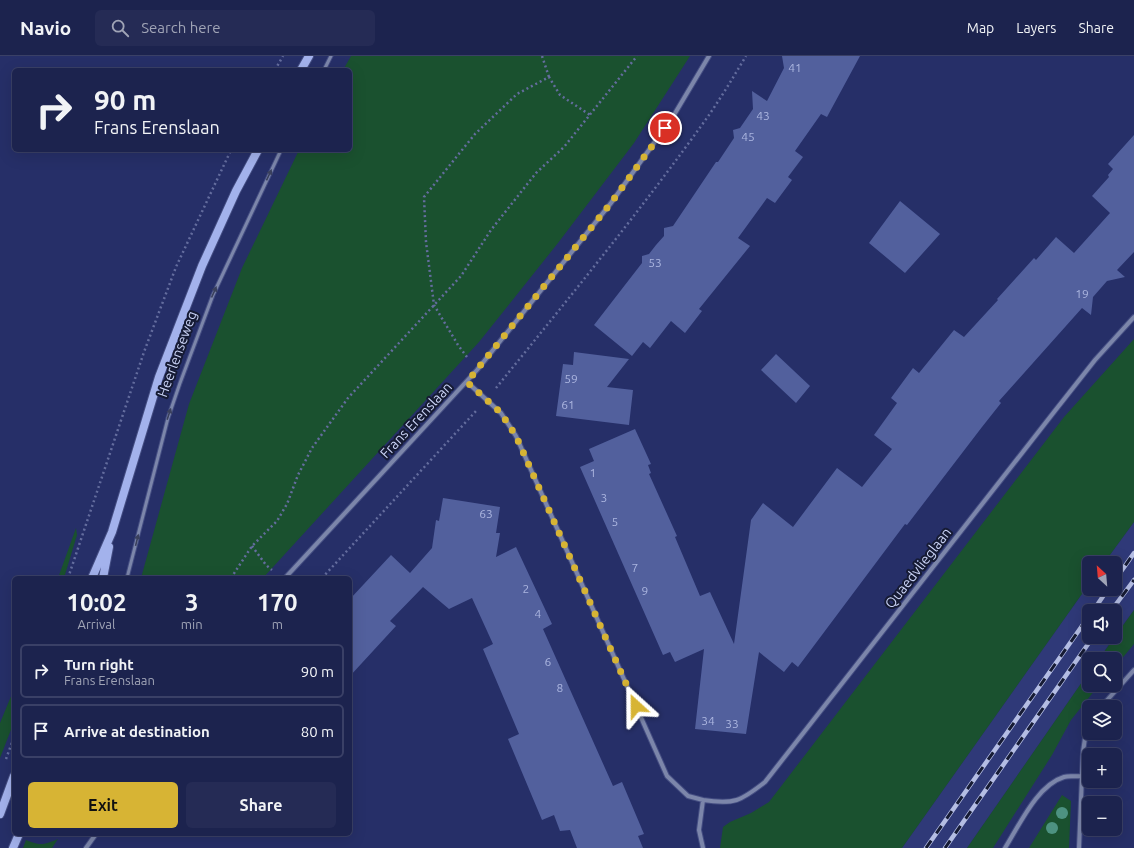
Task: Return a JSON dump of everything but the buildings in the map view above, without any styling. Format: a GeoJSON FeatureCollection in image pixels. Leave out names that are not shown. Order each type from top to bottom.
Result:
{"type":"FeatureCollection","features":[{"type":"Feature","properties":{"kind":"main road"},"geometry":{"type":"LineString","coordinates":[[302,68],[309,56]]}},
{"type":"Feature","properties":{"kind":"main road","name":"Heerlenseweg"},"geometry":{"type":"LineString","coordinates":[[103,576],[112,532],[162,370],[202,266],[236,191],[257,152]]}},
{"type":"Feature","properties":{"kind":"main road","name":"Heerlenseweg"},"geometry":{"type":"LineString","coordinates":[[93,576],[112,532]]}},
{"type":"Feature","properties":{"kind":"main road"},"geometry":{"type":"LineString","coordinates":[[0,814],[12,781]]}},
{"type":"Feature","properties":{"kind":"main road"},"geometry":{"type":"LineString","coordinates":[[13,848],[18,836]]}},
{"type":"Feature","properties":{"kind":"street","name":"Frans Erenslaan"},"geometry":{"type":"LineString","coordinates":[[287,576],[477,370],[611,203],[674,115],[709,56]]}},
{"type":"Feature","properties":{"kind":"street","name":"Quaedvlieglaan"},"geometry":{"type":"LineString","coordinates":[[467,382],[501,413],[516,436],[667,776],[688,796],[715,802],[732,802],[748,795],[765,782],[1095,360],[1134,317]]}},
{"type":"Feature","properties":{"kind":"street"},"geometry":{"type":"LineString","coordinates":[[1107,700],[1134,670]]}},
{"type":"Feature","properties":{"kind":"street"},"geometry":{"type":"LineString","coordinates":[[1006,848],[1042,791],[1057,780],[1064,777],[1082,776],[1079,848]]}},
{"type":"Feature","properties":{"kind":"street"},"geometry":{"type":"LineString","coordinates":[[703,800],[699,830],[703,848]]}},
{"type":"Feature","properties":{"kind":"street"},"geometry":{"type":"LineString","coordinates":[[86,848],[95,836]]}},
{"type":"Feature","properties":{"kind":"lane"},"geometry":{"type":"LineString","coordinates":[[325,68],[331,56]]}},
{"type":"Feature","properties":{"kind":"lane","name":"Heerlenseweg"},"geometry":{"type":"LineString","coordinates":[[128,576],[168,418],[180,383],[213,295],[280,152]]}},
{"type":"Feature","properties":{"kind":"path"},"geometry":{"type":"LineString","coordinates":[[276,68],[283,56]]}},
{"type":"Feature","properties":{"kind":"path"},"geometry":{"type":"LineString","coordinates":[[542,56],[549,77],[560,95],[590,116]]}},
{"type":"Feature","properties":{"kind":"path"},"geometry":{"type":"LineString","coordinates":[[232,576],[252,546],[277,521],[287,504],[298,475],[312,448],[348,398],[461,276],[490,230],[536,173],[564,147],[637,56]]}},
{"type":"Feature","properties":{"kind":"path"},"geometry":{"type":"LineString","coordinates":[[324,576],[486,400],[576,291],[655,188],[709,114],[746,56]]}},
{"type":"Feature","properties":{"kind":"path"},"geometry":{"type":"LineString","coordinates":[[477,370],[458,345],[434,305],[426,242],[424,197],[475,134],[517,94],[549,77]]}},
{"type":"Feature","properties":{"kind":"path"},"geometry":{"type":"LineString","coordinates":[[252,546],[266,565],[277,574]]}},
{"type":"Feature","properties":{"kind":"path"},"geometry":{"type":"LineString","coordinates":[[4,763],[12,742]]}},
{"type":"Feature","properties":{"kind":"shaded area"},"geometry":{"type":"Polygon","coordinates":[[[1134,522],[1134,610],[1122,626],[1122,604],[1082,604],[1082,644],[1109,644],[1104,652],[1082,652],[1082,682],[967,848],[902,848],[1082,594],[1082,596],[1122,596],[1122,556],[1109,556],[1134,522]]]}},
{"type":"Feature","properties":{"kind":"green space"},"geometry":{"type":"Polygon","coordinates":[[[351,56],[690,56],[634,143],[558,243],[479,342],[265,576],[142,576],[189,404],[242,268],[298,152],[352,152],[352,68],[344,68],[351,56]]]}},
{"type":"Feature","properties":{"kind":"green space"},"geometry":{"type":"Polygon","coordinates":[[[1134,339],[1134,522],[1109,556],[1082,556],[1082,594],[902,848],[720,848],[723,827],[769,802],[1064,417],[1134,339]]]}},
{"type":"Feature","properties":{"kind":"green space"},"geometry":{"type":"Polygon","coordinates":[[[76,528],[77,535],[65,576],[59,576],[76,528]]]}},
{"type":"Feature","properties":{"kind":"green space"},"geometry":{"type":"Polygon","coordinates":[[[1134,610],[1134,644],[1122,659],[1122,652],[1104,652],[1110,644],[1122,644],[1122,627],[1134,610]]]}},
{"type":"Feature","properties":{"kind":"green space"},"geometry":{"type":"Polygon","coordinates":[[[1082,682],[1082,692],[1093,692],[1087,700],[1082,700],[1082,706],[1071,720],[1052,755],[993,848],[967,848],[1082,682]]]}},
{"type":"Feature","properties":{"kind":"green space"},"geometry":{"type":"Polygon","coordinates":[[[12,694],[12,727],[0,758],[0,723],[12,694]]]}},
{"type":"Feature","properties":{"kind":"green space"},"geometry":{"type":"Polygon","coordinates":[[[1062,795],[1071,801],[1069,848],[1029,848],[1062,795]]]}},
{"type":"Feature","properties":{"kind":"green space"},"geometry":{"type":"Polygon","coordinates":[[[58,839],[52,848],[23,848],[26,840],[42,844],[58,839]]]}},
{"type":"Feature","properties":{"kind":"railway"},"geometry":{"type":"LineString","coordinates":[[1122,570],[1134,553]]}},
{"type":"Feature","properties":{"kind":"railway"},"geometry":{"type":"LineString","coordinates":[[1116,604],[1134,580]]}},
{"type":"Feature","properties":{"kind":"railway"},"geometry":{"type":"LineString","coordinates":[[1098,604],[1103,596]]}},
{"type":"Feature","properties":{"kind":"railway"},"geometry":{"type":"LineString","coordinates":[[926,848],[1082,626]]}},
{"type":"Feature","properties":{"kind":"railway"},"geometry":{"type":"LineString","coordinates":[[945,848],[1088,644]]}},
{"type":"Feature","properties":{"kind":"route"},"geometry":{"type":"LineString","coordinates":[[636,706],[516,436],[509,423],[501,413],[467,382],[611,203],[665,128]]}}]}
